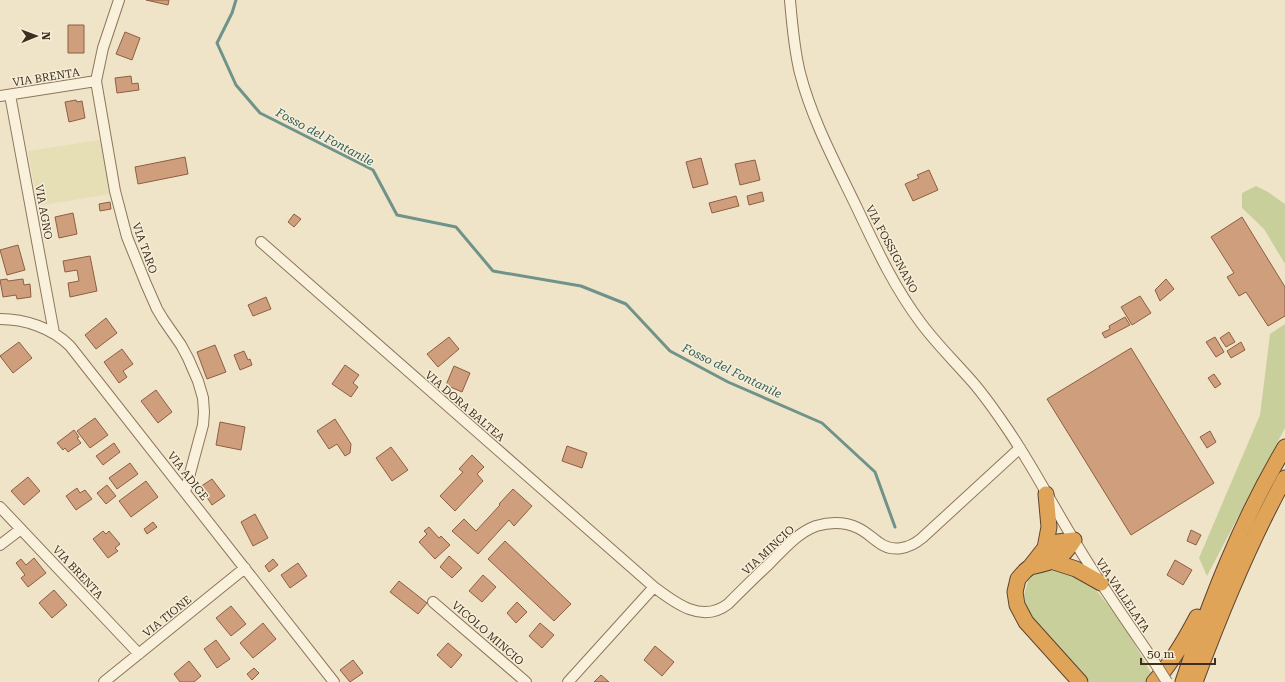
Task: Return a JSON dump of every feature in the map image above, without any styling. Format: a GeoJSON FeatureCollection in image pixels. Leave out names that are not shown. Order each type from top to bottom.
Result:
{"type":"FeatureCollection","features":[{"type":"Feature","properties":{"kind":"highway"},"geometry":{"type":"LineString","coordinates":[[1182,682],[1204,618],[1224,569],[1247,517],[1285,447]]}},
{"type":"Feature","properties":{"kind":"highway"},"geometry":{"type":"LineString","coordinates":[[1195,682],[1213,633],[1235,581],[1261,523],[1285,478]]}},
{"type":"Feature","properties":{"kind":"highway"},"geometry":{"type":"LineString","coordinates":[[1045,548],[1049,527],[1046,494]]}},
{"type":"Feature","properties":{"kind":"highway"},"geometry":{"type":"LineString","coordinates":[[1074,540],[1058,542],[1045,548],[1030,567],[1022,574],[1017,583],[1015,592],[1018,608],[1022,617],[1079,679]]}},
{"type":"Feature","properties":{"kind":"highway"},"geometry":{"type":"LineString","coordinates":[[1030,567],[1054,562],[1068,550],[1074,540]]}},
{"type":"Feature","properties":{"kind":"highway"},"geometry":{"type":"LineString","coordinates":[[1054,562],[1076,569],[1101,583]]}},
{"type":"Feature","properties":{"kind":"highway"},"geometry":{"type":"LineString","coordinates":[[1154,682],[1183,642],[1224,569]]}},
{"type":"Feature","properties":{"kind":"street","name":"VIA TARO"},"geometry":{"type":"LineString","coordinates":[[119,0],[106,40],[96,80],[117,199],[129,242],[157,309],[184,349],[198,381],[203,398],[203,425],[185,492]]}},
{"type":"Feature","properties":{"kind":"street","name":"VIA FOSSIGNANO"},"geometry":{"type":"LineString","coordinates":[[790,0],[797,58],[809,101],[827,144],[882,261],[900,292],[921,323],[984,396],[1020,448],[1074,540]]}},
{"type":"Feature","properties":{"kind":"street","name":"VIA BRENTA"},"geometry":{"type":"LineString","coordinates":[[5,95],[96,80]]}},
{"type":"Feature","properties":{"kind":"street","name":"VIA AGNO"},"geometry":{"type":"LineString","coordinates":[[5,95],[54,333]]}},
{"type":"Feature","properties":{"kind":"street","name":"VIA DORA BALTEA"},"geometry":{"type":"LineString","coordinates":[[261,242],[654,588]]}},
{"type":"Feature","properties":{"kind":"street","name":"VIA ADIGE"},"geometry":{"type":"LineString","coordinates":[[0,319],[13,320],[29,324],[54,333],[62,338],[74,350],[334,682]]}},
{"type":"Feature","properties":{"kind":"street","name":"VIA MINCIO"},"geometry":{"type":"LineString","coordinates":[[654,588],[676,604],[688,609],[705,612],[717,610],[728,604],[798,536],[810,528],[830,524],[844,524],[857,527],[886,547],[895,549],[907,547],[919,540],[1020,448]]}},
{"type":"Feature","properties":{"kind":"street","name":"VIA BRENTA"},"geometry":{"type":"LineString","coordinates":[[0,507],[139,654]]}},
{"type":"Feature","properties":{"kind":"street"},"geometry":{"type":"LineString","coordinates":[[0,545],[21,529]]}},
{"type":"Feature","properties":{"kind":"street","name":"VIA VALLELATA"},"geometry":{"type":"LineString","coordinates":[[1074,540],[1167,682]]}},
{"type":"Feature","properties":{"kind":"street","name":"VIA TIONE"},"geometry":{"type":"LineString","coordinates":[[104,682],[245,568]]}},
{"type":"Feature","properties":{"kind":"street"},"geometry":{"type":"LineString","coordinates":[[568,682],[654,588]]}},
{"type":"Feature","properties":{"kind":"street","name":"VICOLO MINCIO"},"geometry":{"type":"LineString","coordinates":[[433,602],[526,682]]}},
{"type":"Feature","properties":{"kind":"shaded area"},"geometry":{"type":"Polygon","coordinates":[[[100,140],[110,194],[38,206],[28,151],[100,140]]]}},
{"type":"Feature","properties":{"kind":"green space"},"geometry":{"type":"Polygon","coordinates":[[[1256,186],[1268,192],[1285,204],[1285,264],[1264,229],[1242,208],[1242,193],[1256,186]]]}},
{"type":"Feature","properties":{"kind":"green space"},"geometry":{"type":"Polygon","coordinates":[[[1285,324],[1285,428],[1207,576],[1199,558],[1260,415],[1270,334],[1285,324]]]}},
{"type":"Feature","properties":{"kind":"green space"},"geometry":{"type":"Polygon","coordinates":[[[1054,566],[1093,586],[1129,634],[1154,678],[1148,682],[1090,682],[1038,628],[1027,611],[1024,595],[1029,578],[1032,574],[1054,566]]]}},
{"type":"Feature","properties":{"kind":"building"},"geometry":{"type":"Polygon","coordinates":[[[146,0],[169,0],[168,5],[146,0]]]}},
{"type":"Feature","properties":{"kind":"building"},"geometry":{"type":"Polygon","coordinates":[[[68,25],[84,25],[84,53],[68,53],[68,25]]]}},
{"type":"Feature","properties":{"kind":"building"},"geometry":{"type":"Polygon","coordinates":[[[125,32],[140,38],[132,60],[116,54],[125,32]]]}},
{"type":"Feature","properties":{"kind":"building"},"geometry":{"type":"Polygon","coordinates":[[[131,76],[132,84],[138,83],[139,90],[117,93],[115,78],[131,76]]]}},
{"type":"Feature","properties":{"kind":"building"},"geometry":{"type":"Polygon","coordinates":[[[76,100],[77,102],[82,101],[85,118],[69,122],[65,102],[76,100]]]}},
{"type":"Feature","properties":{"kind":"building"},"geometry":{"type":"Polygon","coordinates":[[[185,157],[188,174],[138,184],[135,167],[185,157]]]}},
{"type":"Feature","properties":{"kind":"building"},"geometry":{"type":"Polygon","coordinates":[[[701,158],[708,184],[693,188],[686,162],[701,158]]]}},
{"type":"Feature","properties":{"kind":"building"},"geometry":{"type":"Polygon","coordinates":[[[755,160],[760,180],[740,185],[735,164],[755,160]]]}},
{"type":"Feature","properties":{"kind":"building"},"geometry":{"type":"Polygon","coordinates":[[[929,170],[938,190],[913,201],[905,184],[919,178],[917,175],[929,170]]]}},
{"type":"Feature","properties":{"kind":"building"},"geometry":{"type":"Polygon","coordinates":[[[762,192],[764,201],[749,205],[747,196],[762,192]]]}},
{"type":"Feature","properties":{"kind":"building"},"geometry":{"type":"Polygon","coordinates":[[[736,196],[739,206],[712,213],[709,203],[736,196]]]}},
{"type":"Feature","properties":{"kind":"building"},"geometry":{"type":"Polygon","coordinates":[[[110,202],[111,209],[100,211],[99,204],[110,202]]]}},
{"type":"Feature","properties":{"kind":"building"},"geometry":{"type":"Polygon","coordinates":[[[73,213],[77,234],[59,238],[55,217],[73,213]]]}},
{"type":"Feature","properties":{"kind":"building"},"geometry":{"type":"Polygon","coordinates":[[[294,214],[301,219],[294,227],[288,222],[294,214]]]}},
{"type":"Feature","properties":{"kind":"building"},"geometry":{"type":"Polygon","coordinates":[[[1242,217],[1285,287],[1285,316],[1268,326],[1246,292],[1239,296],[1227,277],[1234,273],[1211,237],[1242,217]]]}},
{"type":"Feature","properties":{"kind":"building"},"geometry":{"type":"Polygon","coordinates":[[[18,245],[25,270],[7,275],[0,250],[18,245]]]}},
{"type":"Feature","properties":{"kind":"building"},"geometry":{"type":"Polygon","coordinates":[[[90,256],[97,291],[70,297],[68,283],[79,281],[77,270],[65,272],[63,261],[90,256]]]}},
{"type":"Feature","properties":{"kind":"building"},"geometry":{"type":"Polygon","coordinates":[[[7,279],[8,281],[23,279],[24,285],[30,284],[31,297],[17,299],[16,295],[3,297],[0,280],[7,279]]]}},
{"type":"Feature","properties":{"kind":"building"},"geometry":{"type":"Polygon","coordinates":[[[1166,279],[1174,289],[1160,301],[1155,290],[1166,279]]]}},
{"type":"Feature","properties":{"kind":"building"},"geometry":{"type":"Polygon","coordinates":[[[1140,296],[1151,313],[1132,325],[1121,307],[1140,296]]]}},
{"type":"Feature","properties":{"kind":"building"},"geometry":{"type":"Polygon","coordinates":[[[266,297],[271,309],[253,316],[248,305],[266,297]]]}},
{"type":"Feature","properties":{"kind":"building"},"geometry":{"type":"Polygon","coordinates":[[[1125,317],[1130,325],[1105,338],[1102,333],[1110,329],[1109,326],[1125,317]]]}},
{"type":"Feature","properties":{"kind":"building"},"geometry":{"type":"Polygon","coordinates":[[[106,318],[117,333],[96,349],[85,335],[106,318]]]}},
{"type":"Feature","properties":{"kind":"building"},"geometry":{"type":"Polygon","coordinates":[[[1229,332],[1235,342],[1226,347],[1220,338],[1229,332]]]}},
{"type":"Feature","properties":{"kind":"building"},"geometry":{"type":"Polygon","coordinates":[[[449,337],[459,349],[438,367],[427,354],[449,337]]]}},
{"type":"Feature","properties":{"kind":"building"},"geometry":{"type":"Polygon","coordinates":[[[1215,337],[1224,352],[1216,357],[1206,342],[1215,337]]]}},
{"type":"Feature","properties":{"kind":"building"},"geometry":{"type":"Polygon","coordinates":[[[19,342],[32,358],[13,373],[0,356],[19,342]]]}},
{"type":"Feature","properties":{"kind":"building"},"geometry":{"type":"Polygon","coordinates":[[[1241,342],[1245,350],[1231,358],[1227,351],[1241,342]]]}},
{"type":"Feature","properties":{"kind":"building"},"geometry":{"type":"Polygon","coordinates":[[[215,345],[226,372],[207,379],[197,352],[215,345]]]}},
{"type":"Feature","properties":{"kind":"building"},"geometry":{"type":"Polygon","coordinates":[[[1131,348],[1214,483],[1131,535],[1047,399],[1131,348]]]}},
{"type":"Feature","properties":{"kind":"building"},"geometry":{"type":"Polygon","coordinates":[[[122,349],[133,364],[123,371],[127,377],[119,383],[104,362],[122,349]]]}},
{"type":"Feature","properties":{"kind":"building"},"geometry":{"type":"Polygon","coordinates":[[[244,351],[248,360],[250,359],[252,365],[240,370],[234,355],[244,351]]]}},
{"type":"Feature","properties":{"kind":"building"},"geometry":{"type":"Polygon","coordinates":[[[345,365],[359,375],[353,383],[358,387],[351,397],[332,384],[345,365]]]}},
{"type":"Feature","properties":{"kind":"building"},"geometry":{"type":"Polygon","coordinates":[[[454,366],[470,373],[462,392],[446,385],[454,366]]]}},
{"type":"Feature","properties":{"kind":"building"},"geometry":{"type":"Polygon","coordinates":[[[1214,374],[1221,384],[1215,388],[1208,378],[1214,374]]]}},
{"type":"Feature","properties":{"kind":"building"},"geometry":{"type":"Polygon","coordinates":[[[156,390],[172,412],[158,423],[141,401],[156,390]]]}},
{"type":"Feature","properties":{"kind":"building"},"geometry":{"type":"Polygon","coordinates":[[[95,418],[108,435],[90,448],[77,431],[95,418]]]}},
{"type":"Feature","properties":{"kind":"building"},"geometry":{"type":"Polygon","coordinates":[[[335,419],[351,444],[350,453],[345,456],[337,444],[329,449],[317,431],[335,419]]]}},
{"type":"Feature","properties":{"kind":"building"},"geometry":{"type":"Polygon","coordinates":[[[220,422],[245,427],[241,450],[216,445],[220,422]]]}},
{"type":"Feature","properties":{"kind":"building"},"geometry":{"type":"Polygon","coordinates":[[[74,430],[81,443],[68,452],[65,448],[63,450],[57,443],[74,430]]]}},
{"type":"Feature","properties":{"kind":"building"},"geometry":{"type":"Polygon","coordinates":[[[1210,431],[1216,442],[1207,448],[1200,437],[1210,431]]]}},
{"type":"Feature","properties":{"kind":"building"},"geometry":{"type":"Polygon","coordinates":[[[114,443],[120,452],[103,465],[96,456],[114,443]]]}},
{"type":"Feature","properties":{"kind":"building"},"geometry":{"type":"Polygon","coordinates":[[[567,446],[587,453],[582,468],[562,461],[567,446]]]}},
{"type":"Feature","properties":{"kind":"building"},"geometry":{"type":"Polygon","coordinates":[[[391,447],[408,470],[392,481],[376,458],[391,447]]]}},
{"type":"Feature","properties":{"kind":"building"},"geometry":{"type":"Polygon","coordinates":[[[472,455],[484,467],[477,474],[483,481],[455,511],[440,496],[463,472],[459,469],[472,455]]]}},
{"type":"Feature","properties":{"kind":"building"},"geometry":{"type":"Polygon","coordinates":[[[130,463],[138,474],[117,489],[109,478],[130,463]]]}},
{"type":"Feature","properties":{"kind":"building"},"geometry":{"type":"Polygon","coordinates":[[[28,477],[40,491],[24,505],[11,491],[28,477]]]}},
{"type":"Feature","properties":{"kind":"building"},"geometry":{"type":"Polygon","coordinates":[[[212,479],[225,496],[212,505],[200,487],[212,479]]]}},
{"type":"Feature","properties":{"kind":"building"},"geometry":{"type":"Polygon","coordinates":[[[146,481],[158,497],[131,517],[119,501],[146,481]]]}},
{"type":"Feature","properties":{"kind":"building"},"geometry":{"type":"Polygon","coordinates":[[[107,485],[116,496],[106,504],[97,493],[107,485]]]}},
{"type":"Feature","properties":{"kind":"building"},"geometry":{"type":"Polygon","coordinates":[[[77,488],[80,493],[85,490],[92,499],[76,510],[66,496],[77,488]]]}},
{"type":"Feature","properties":{"kind":"building"},"geometry":{"type":"Polygon","coordinates":[[[513,489],[532,506],[514,526],[509,520],[478,554],[452,531],[464,519],[476,531],[513,489]]]}},
{"type":"Feature","properties":{"kind":"building"},"geometry":{"type":"Polygon","coordinates":[[[255,514],[268,538],[253,546],[241,522],[255,514]]]}},
{"type":"Feature","properties":{"kind":"building"},"geometry":{"type":"Polygon","coordinates":[[[153,522],[157,527],[147,534],[144,529],[153,522]]]}},
{"type":"Feature","properties":{"kind":"building"},"geometry":{"type":"Polygon","coordinates":[[[429,527],[439,538],[441,536],[450,545],[435,559],[419,542],[427,534],[424,531],[429,527]]]}},
{"type":"Feature","properties":{"kind":"building"},"geometry":{"type":"Polygon","coordinates":[[[1191,530],[1201,535],[1196,545],[1187,541],[1191,530]]]}},
{"type":"Feature","properties":{"kind":"building"},"geometry":{"type":"Polygon","coordinates":[[[103,531],[106,534],[109,531],[120,544],[115,548],[118,551],[108,558],[93,539],[103,531]]]}},
{"type":"Feature","properties":{"kind":"building"},"geometry":{"type":"Polygon","coordinates":[[[505,541],[571,604],[554,621],[488,559],[505,541]]]}},
{"type":"Feature","properties":{"kind":"building"},"geometry":{"type":"Polygon","coordinates":[[[449,556],[462,568],[452,578],[440,567],[449,556]]]}},
{"type":"Feature","properties":{"kind":"building"},"geometry":{"type":"Polygon","coordinates":[[[34,558],[46,573],[28,587],[21,578],[25,575],[16,563],[21,559],[26,565],[34,558]]]}},
{"type":"Feature","properties":{"kind":"building"},"geometry":{"type":"Polygon","coordinates":[[[273,559],[278,565],[269,572],[265,566],[273,559]]]}},
{"type":"Feature","properties":{"kind":"building"},"geometry":{"type":"Polygon","coordinates":[[[1175,560],[1192,570],[1183,585],[1167,575],[1175,560]]]}},
{"type":"Feature","properties":{"kind":"building"},"geometry":{"type":"Polygon","coordinates":[[[298,563],[307,576],[290,588],[281,575],[298,563]]]}},
{"type":"Feature","properties":{"kind":"building"},"geometry":{"type":"Polygon","coordinates":[[[483,575],[496,587],[482,602],[469,591],[483,575]]]}},
{"type":"Feature","properties":{"kind":"building"},"geometry":{"type":"Polygon","coordinates":[[[399,581],[427,603],[418,614],[390,592],[399,581]]]}},
{"type":"Feature","properties":{"kind":"building"},"geometry":{"type":"Polygon","coordinates":[[[54,590],[67,605],[52,618],[39,603],[54,590]]]}},
{"type":"Feature","properties":{"kind":"building"},"geometry":{"type":"Polygon","coordinates":[[[517,602],[527,612],[516,623],[507,613],[517,602]]]}},
{"type":"Feature","properties":{"kind":"building"},"geometry":{"type":"Polygon","coordinates":[[[231,606],[246,624],[231,636],[216,618],[231,606]]]}},
{"type":"Feature","properties":{"kind":"building"},"geometry":{"type":"Polygon","coordinates":[[[263,623],[276,639],[253,658],[240,643],[263,623]]]}},
{"type":"Feature","properties":{"kind":"building"},"geometry":{"type":"Polygon","coordinates":[[[540,623],[554,635],[542,648],[529,636],[540,623]]]}},
{"type":"Feature","properties":{"kind":"building"},"geometry":{"type":"Polygon","coordinates":[[[216,640],[230,659],[217,668],[204,649],[216,640]]]}},
{"type":"Feature","properties":{"kind":"building"},"geometry":{"type":"Polygon","coordinates":[[[448,643],[462,655],[451,668],[437,655],[448,643]]]}},
{"type":"Feature","properties":{"kind":"building"},"geometry":{"type":"Polygon","coordinates":[[[655,646],[674,662],[662,676],[644,660],[655,646]]]}},
{"type":"Feature","properties":{"kind":"building"},"geometry":{"type":"Polygon","coordinates":[[[353,660],[363,673],[350,682],[340,670],[353,660]]]}},
{"type":"Feature","properties":{"kind":"building"},"geometry":{"type":"Polygon","coordinates":[[[189,661],[201,676],[194,682],[180,682],[174,674],[189,661]]]}},
{"type":"Feature","properties":{"kind":"building"},"geometry":{"type":"Polygon","coordinates":[[[254,668],[259,673],[252,680],[247,674],[254,668]]]}},
{"type":"Feature","properties":{"kind":"building"},"geometry":{"type":"Polygon","coordinates":[[[601,675],[609,682],[594,682],[601,675]]]}},
{"type":"Feature","properties":{"kind":"waterway","name":"Fosso del Fontanile"},"geometry":{"type":"LineString","coordinates":[[236,0],[232,13],[217,43],[236,85],[260,113],[373,170],[397,215],[456,227],[493,271],[581,286],[626,304],[670,351],[728,382],[822,423],[875,472],[895,527]]}}]}
